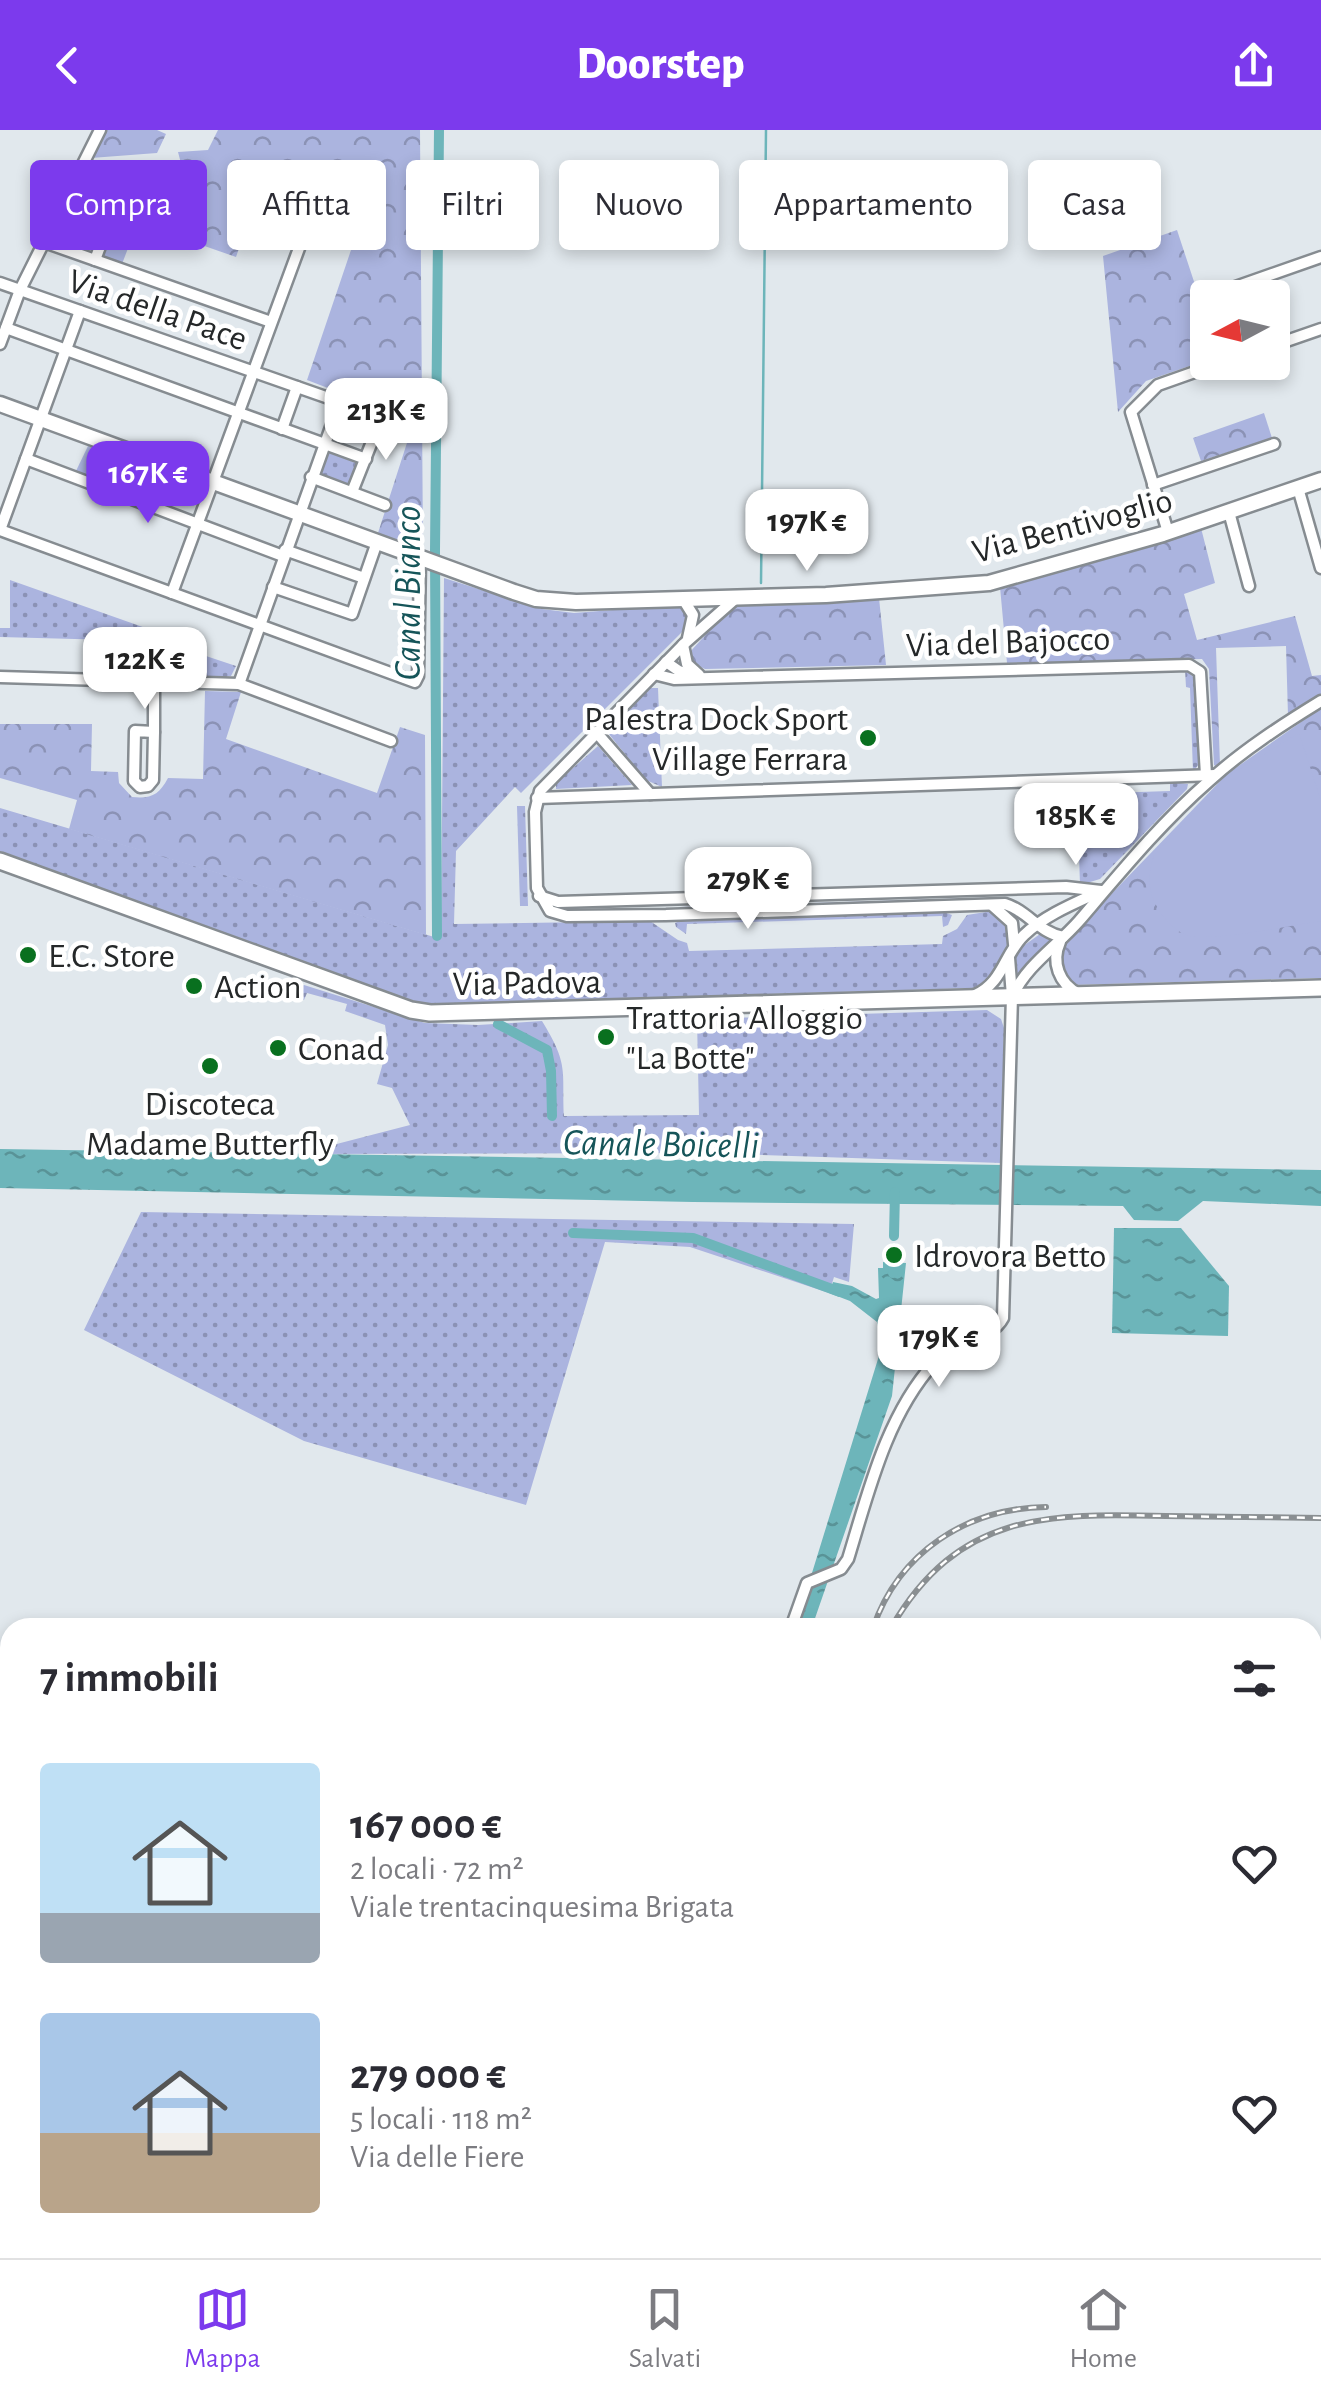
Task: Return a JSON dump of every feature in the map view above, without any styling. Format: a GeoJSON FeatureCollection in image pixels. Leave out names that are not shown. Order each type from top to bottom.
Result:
{"type":"FeatureCollection","features":[{"type":"Feature","properties":{"kind":"main road","name":"Via Padova"},"geometry":{"type":"LineString","coordinates":[[0,861],[297,970],[430,1013],[1321,988]]}},
{"type":"Feature","properties":{"kind":"street"},"geometry":{"type":"LineString","coordinates":[[85,160],[100,130]]}},
{"type":"Feature","properties":{"kind":"street"},"geometry":{"type":"LineString","coordinates":[[0,344],[40,250]]}},
{"type":"Feature","properties":{"kind":"street"},"geometry":{"type":"LineString","coordinates":[[67,250],[271,322]]}},
{"type":"Feature","properties":{"kind":"street"},"geometry":{"type":"LineString","coordinates":[[95,260],[99,250]]}},
{"type":"Feature","properties":{"kind":"street"},"geometry":{"type":"LineString","coordinates":[[172,593],[298,250]]}},
{"type":"Feature","properties":{"kind":"street"},"geometry":{"type":"LineString","coordinates":[[1254,280],[1321,256]]}},
{"type":"Feature","properties":{"kind":"street","name":"Via della Pace"},"geometry":{"type":"LineString","coordinates":[[0,283],[410,430]]}},
{"type":"Feature","properties":{"kind":"street"},"geometry":{"type":"LineString","coordinates":[[80,311],[0,530],[418,681],[421,558]]}},
{"type":"Feature","properties":{"kind":"street"},"geometry":{"type":"LineString","coordinates":[[6,328],[366,459]]}},
{"type":"Feature","properties":{"kind":"street"},"geometry":{"type":"LineString","coordinates":[[1290,340],[1321,329]]}},
{"type":"Feature","properties":{"kind":"street"},"geometry":{"type":"LineString","coordinates":[[1168,532],[1131,418],[1133,408],[1158,385],[1190,374]]}},
{"type":"Feature","properties":{"kind":"street"},"geometry":{"type":"LineString","coordinates":[[282,429],[298,387]]}},
{"type":"Feature","properties":{"kind":"street"},"geometry":{"type":"LineString","coordinates":[[239,684],[340,402]]}},
{"type":"Feature","properties":{"kind":"street","name":"Via Bentivoglio"},"geometry":{"type":"LineString","coordinates":[[0,404],[448,568],[550,601],[826,595],[989,583],[1168,532],[1321,480]]}},
{"type":"Feature","properties":{"kind":"street"},"geometry":{"type":"LineString","coordinates":[[352,492],[382,419]]}},
{"type":"Feature","properties":{"kind":"street"},"geometry":{"type":"LineString","coordinates":[[1153,484],[1274,444]]}},
{"type":"Feature","properties":{"kind":"street"},"geometry":{"type":"LineString","coordinates":[[26,459],[198,523],[364,578]]}},
{"type":"Feature","properties":{"kind":"street"},"geometry":{"type":"LineString","coordinates":[[311,477],[386,505]]}},
{"type":"Feature","properties":{"kind":"street"},"geometry":{"type":"LineString","coordinates":[[1298,488],[1321,568]]}},
{"type":"Feature","properties":{"kind":"street"},"geometry":{"type":"LineString","coordinates":[[1229,512],[1249,586]]}},
{"type":"Feature","properties":{"kind":"street"},"geometry":{"type":"LineString","coordinates":[[273,587],[352,614],[377,542]]}},
{"type":"Feature","properties":{"kind":"street"},"geometry":{"type":"LineString","coordinates":[[738,597],[684,644],[548,781],[537,798],[536,881],[539,896],[550,912],[558,916],[666,915],[987,904],[1016,907],[1042,931],[1067,932]]}},
{"type":"Feature","properties":{"kind":"street"},"geometry":{"type":"LineString","coordinates":[[705,676],[688,664],[684,644],[691,632],[696,604],[706,598],[710,620]]}},
{"type":"Feature","properties":{"kind":"street"},"geometry":{"type":"LineString","coordinates":[[683,599],[693,615]]}},
{"type":"Feature","properties":{"kind":"street"},"geometry":{"type":"LineString","coordinates":[[154,732],[135,731],[134,778],[140,787],[152,783],[154,732],[154,682],[160,636]]}},
{"type":"Feature","properties":{"kind":"street","name":"Via del Bajocco"},"geometry":{"type":"LineString","coordinates":[[666,662],[686,673],[705,676]]}},
{"type":"Feature","properties":{"kind":"street","name":"Via del Bajocco"},"geometry":{"type":"LineString","coordinates":[[654,674],[674,679],[1189,664],[1202,678],[1210,775]]}},
{"type":"Feature","properties":{"kind":"street"},"geometry":{"type":"LineString","coordinates":[[0,677],[239,684],[391,741]]}},
{"type":"Feature","properties":{"kind":"street"},"geometry":{"type":"LineString","coordinates":[[1012,996],[1022,979],[1210,775],[1321,700]]}},
{"type":"Feature","properties":{"kind":"street"},"geometry":{"type":"LineString","coordinates":[[596,732],[650,794]]}},
{"type":"Feature","properties":{"kind":"street"},"geometry":{"type":"LineString","coordinates":[[537,798],[1210,775]]}},
{"type":"Feature","properties":{"kind":"street"},"geometry":{"type":"LineString","coordinates":[[539,896],[553,902],[1050,887],[1102,891]]}},
{"type":"Feature","properties":{"kind":"street"},"geometry":{"type":"LineString","coordinates":[[1050,887],[1065,894],[1076,915],[1056,949],[1058,972],[1066,986],[1079,994]]}},
{"type":"Feature","properties":{"kind":"street"},"geometry":{"type":"LineString","coordinates":[[970,998],[996,982],[1011,953],[1037,925],[1102,891]]}},
{"type":"Feature","properties":{"kind":"street"},"geometry":{"type":"LineString","coordinates":[[666,899],[666,915]]}},
{"type":"Feature","properties":{"kind":"street"},"geometry":{"type":"LineString","coordinates":[[794,1618],[807,1583],[840,1569],[848,1559],[883,1452],[928,1370],[944,1354],[1001,1323],[1007,1222],[1011,953],[1015,934],[1012,922],[998,908],[987,904]]}},
{"type":"Feature","properties":{"kind":"green space"},"geometry":{"type":"Polygon","coordinates":[[[105,130],[157,130],[166,134],[157,153],[91,158],[105,130]]]}},
{"type":"Feature","properties":{"kind":"green space"},"geometry":{"type":"Polygon","coordinates":[[[218,130],[420,130],[420,160],[406,160],[406,250],[421,250],[423,550],[378,533],[414,421],[307,380],[351,250],[386,250],[386,160],[227,160],[227,250],[238,250],[236,257],[207,247],[207,160],[180,160],[178,152],[208,150],[218,130]]]}},
{"type":"Feature","properties":{"kind":"green space"},"geometry":{"type":"Polygon","coordinates":[[[1177,230],[1193,280],[1190,280],[1190,366],[1146,381],[1118,412],[1103,256],[1120,250],[1161,250],[1161,236],[1177,230]]]}},
{"type":"Feature","properties":{"kind":"green space"},"geometry":{"type":"Polygon","coordinates":[[[106,250],[127,250],[122,264],[103,257],[106,250]]]}},
{"type":"Feature","properties":{"kind":"green space"},"geometry":{"type":"Polygon","coordinates":[[[1264,413],[1272,438],[1201,461],[1193,438],[1264,413]]]}},
{"type":"Feature","properties":{"kind":"green space"},"geometry":{"type":"Polygon","coordinates":[[[88,446],[162,473],[151,501],[75,473],[88,446]]]}},
{"type":"Feature","properties":{"kind":"green space"},"geometry":{"type":"Polygon","coordinates":[[[328,449],[361,461],[351,489],[318,477],[328,449]]]}},
{"type":"Feature","properties":{"kind":"green space"},"geometry":{"type":"Polygon","coordinates":[[[1201,528],[1215,583],[1184,594],[1197,640],[1295,616],[1312,676],[1321,675],[1321,695],[1288,716],[1286,646],[1216,648],[1220,765],[1217,767],[1209,669],[1202,659],[1007,663],[1000,587],[1201,528]]]}},
{"type":"Feature","properties":{"kind":"green space"},"geometry":{"type":"Polygon","coordinates":[[[444,578],[542,609],[574,613],[677,605],[683,607],[688,620],[685,629],[521,793],[515,787],[456,851],[454,924],[650,921],[687,943],[689,951],[942,944],[943,936],[957,929],[967,915],[992,911],[1009,931],[1003,957],[993,972],[973,988],[410,1005],[0,855],[0,808],[441,939],[444,578]]]}},
{"type":"Feature","properties":{"kind":"green space"},"geometry":{"type":"Polygon","coordinates":[[[10,580],[154,631],[149,641],[0,637],[0,628],[10,628],[10,580]]]}},
{"type":"Feature","properties":{"kind":"green space"},"geometry":{"type":"Polygon","coordinates":[[[879,598],[886,665],[705,669],[694,664],[689,653],[733,605],[879,598]]]}},
{"type":"Feature","properties":{"kind":"green space"},"geometry":{"type":"Polygon","coordinates":[[[164,642],[236,666],[231,676],[226,677],[160,676],[164,642]]]}},
{"type":"Feature","properties":{"kind":"green space"},"geometry":{"type":"Polygon","coordinates":[[[1185,670],[1196,679],[1199,764],[1193,772],[1190,688],[1186,687],[1185,670]]]}},
{"type":"Feature","properties":{"kind":"green space"},"geometry":{"type":"Polygon","coordinates":[[[650,688],[658,688],[662,787],[646,780],[608,733],[650,688]]]}},
{"type":"Feature","properties":{"kind":"green space"},"geometry":{"type":"Polygon","coordinates":[[[205,691],[241,692],[226,739],[377,793],[400,727],[425,735],[426,935],[69,829],[77,800],[0,778],[0,724],[92,724],[91,771],[118,772],[119,783],[132,797],[154,795],[168,778],[203,779],[205,691]]]}},
{"type":"Feature","properties":{"kind":"green space"},"geometry":{"type":"Polygon","coordinates":[[[1321,708],[1321,978],[1071,985],[1060,965],[1065,942],[1227,774],[1321,708]]]}},
{"type":"Feature","properties":{"kind":"green space"},"geometry":{"type":"Polygon","coordinates":[[[1299,733],[1321,801],[1321,921],[1214,937],[1182,933],[1154,902],[1150,876],[1154,855],[1228,776],[1299,733]]]}},
{"type":"Feature","properties":{"kind":"green space"},"geometry":{"type":"Polygon","coordinates":[[[598,746],[632,785],[556,789],[556,783],[598,746]]]}},
{"type":"Feature","properties":{"kind":"green space"},"geometry":{"type":"Polygon","coordinates":[[[1170,782],[1188,784],[1187,789],[1100,879],[1080,885],[1077,794],[1170,791],[1170,782]]]}},
{"type":"Feature","properties":{"kind":"green space"},"geometry":{"type":"Polygon","coordinates":[[[517,806],[525,806],[528,906],[520,906],[517,806]]]}},
{"type":"Feature","properties":{"kind":"green space"},"geometry":{"type":"Polygon","coordinates":[[[1007,900],[679,910],[679,907],[1007,900]]]}},
{"type":"Feature","properties":{"kind":"green space"},"geometry":{"type":"Polygon","coordinates":[[[941,911],[952,915],[943,927],[942,916],[687,924],[686,934],[675,923],[684,919],[941,911]]]}},
{"type":"Feature","properties":{"kind":"green space"},"geometry":{"type":"Polygon","coordinates":[[[1040,934],[1054,940],[1015,979],[1011,962],[1019,949],[1040,934]]]}},
{"type":"Feature","properties":{"kind":"green space"},"geometry":{"type":"Polygon","coordinates":[[[304,985],[425,1023],[542,1021],[560,1058],[564,1116],[699,1115],[697,1019],[987,1010],[1001,1019],[1004,1028],[1001,1163],[701,1153],[298,1154],[410,1125],[392,1088],[377,1084],[388,1045],[385,1025],[345,1011],[347,1004],[307,993],[304,1000],[300,999],[299,988],[304,985]]]}},
{"type":"Feature","properties":{"kind":"green space"},"geometry":{"type":"Polygon","coordinates":[[[141,1212],[854,1224],[849,1282],[834,1277],[829,1293],[690,1247],[605,1242],[526,1505],[304,1441],[84,1330],[141,1212]]]}},
{"type":"Feature","properties":{"kind":"water"},"geometry":{"type":"Polygon","coordinates":[[[0,1149],[1321,1170],[1321,1206],[1203,1201],[1178,1221],[1134,1220],[1123,1206],[0,1188],[0,1149]]]}},
{"type":"Feature","properties":{"kind":"water"},"geometry":{"type":"Polygon","coordinates":[[[1114,1228],[1181,1228],[1229,1286],[1228,1336],[1112,1333],[1114,1228]]]}},
{"type":"Feature","properties":{"kind":"water"},"geometry":{"type":"Polygon","coordinates":[[[883,1262],[906,1263],[892,1396],[815,1618],[798,1618],[882,1346],[877,1322],[850,1301],[829,1293],[833,1282],[879,1298],[878,1268],[883,1268],[883,1262]]]}},
{"type":"Feature","properties":{"kind":"waterway","name":"Canal Bianco"},"geometry":{"type":"LineString","coordinates":[[437,936],[439,130]]}},
{"type":"Feature","properties":{"kind":"waterway"},"geometry":{"type":"LineString","coordinates":[[761,583],[766,130]]}},
{"type":"Feature","properties":{"kind":"waterway","name":"Canal Bianco"},"geometry":{"type":"LineString","coordinates":[[498,1024],[547,1050],[552,1116]]}},
{"type":"Feature","properties":{"kind":"waterway"},"geometry":{"type":"LineString","coordinates":[[894,1236],[895,1192]]}},
{"type":"Feature","properties":{"kind":"waterway","name":"Canal Bianco"},"geometry":{"type":"LineString","coordinates":[[573,1233],[693,1238],[840,1292]]}},
{"type":"Feature","properties":{"kind":"waterway"},"geometry":{"type":"LineString","coordinates":[[893,1273],[894,1248]]}},
{"type":"Feature","properties":{"kind":"railway"},"geometry":{"type":"LineString","coordinates":[[877,1618],[900,1577],[940,1539],[989,1516],[1046,1507]]}},
{"type":"Feature","properties":{"kind":"railway"},"geometry":{"type":"LineString","coordinates":[[898,1618],[917,1590],[946,1561],[976,1541],[1009,1527],[1083,1516],[1321,1518]]}},
{"type":"Feature","properties":{"kind":"place","name":"Palestra Dock Sport Village Ferrara"},"geometry":{"type":"Point","coordinates":[868,738]}},
{"type":"Feature","properties":{"kind":"place","name":"E.C. Store"},"geometry":{"type":"Point","coordinates":[28,955]}},
{"type":"Feature","properties":{"kind":"place","name":"Action"},"geometry":{"type":"Point","coordinates":[194,986]}},
{"type":"Feature","properties":{"kind":"place","name":"Trattoria Alloggio \"La Botte\""},"geometry":{"type":"Point","coordinates":[606,1037]}},
{"type":"Feature","properties":{"kind":"place","name":"Conad"},"geometry":{"type":"Point","coordinates":[278,1048]}},
{"type":"Feature","properties":{"kind":"place","name":"Discoteca Madame Butterfly"},"geometry":{"type":"Point","coordinates":[210,1066]}},
{"type":"Feature","properties":{"kind":"place","name":"Idrovora Betto"},"geometry":{"type":"Point","coordinates":[894,1255]}},
{"type":"Feature","properties":{"kind":"water label","name":"Canale Boicelli"},"geometry":{"type":"Point","coordinates":[661,1143]}}]}
